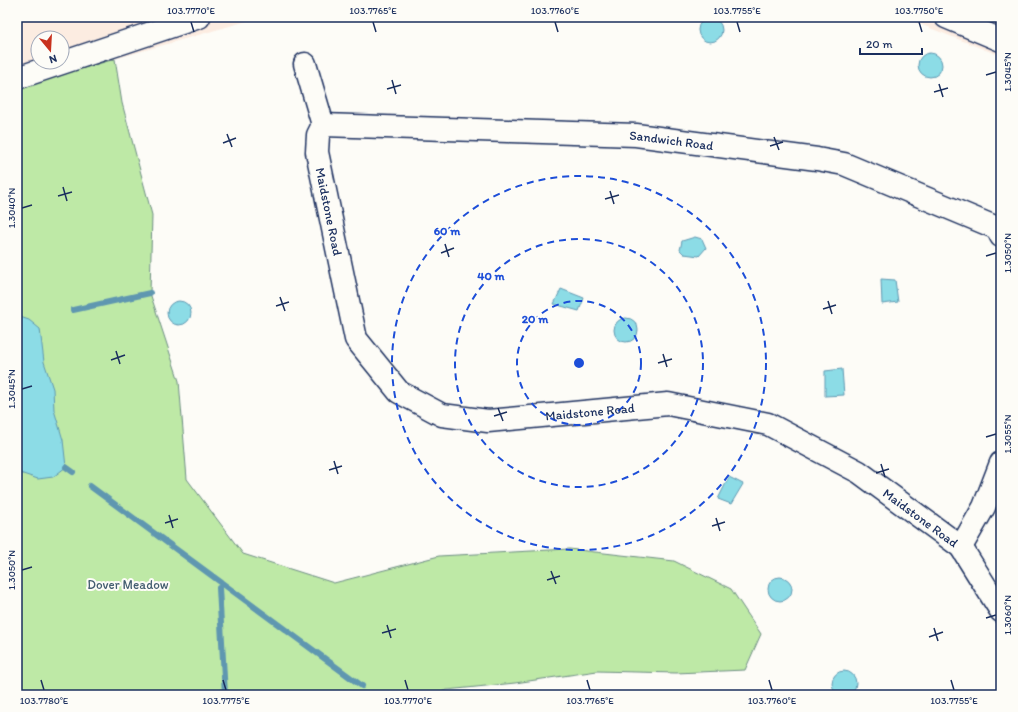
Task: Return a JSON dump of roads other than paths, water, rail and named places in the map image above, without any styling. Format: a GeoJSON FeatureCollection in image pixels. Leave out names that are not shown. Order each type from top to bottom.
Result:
{"type":"FeatureCollection","features":[{"type":"Feature","properties":{"kind":"street"},"geometry":{"type":"LineString","coordinates":[[17,78],[199,17]]}},
{"type":"Feature","properties":{"kind":"street"},"geometry":{"type":"LineString","coordinates":[[946,17],[991,30]]}},
{"type":"Feature","properties":{"kind":"street"},"geometry":{"type":"LineString","coordinates":[[305,64],[323,125]]}},
{"type":"Feature","properties":{"kind":"street","name":"Sandwich Road"},"geometry":{"type":"LineString","coordinates":[[323,125],[636,135],[816,159],[851,167],[997,228],[1001,236]]}},
{"type":"Feature","properties":{"kind":"street","name":"Maidstone Road"},"geometry":{"type":"LineString","coordinates":[[323,125],[318,134],[317,152],[356,340],[399,392],[442,415],[488,421],[668,404],[768,424],[859,472],[961,547],[1001,611]]}},
{"type":"Feature","properties":{"kind":"street"},"geometry":{"type":"LineString","coordinates":[[961,547],[984,507],[1001,463]]}},
{"type":"Feature","properties":{"kind":"water"},"geometry":{"type":"Polygon","coordinates":[[[710,18],[719,21],[722,30],[719,39],[710,42],[701,39],[698,30],[701,21],[710,18]]]}},
{"type":"Feature","properties":{"kind":"water"},"geometry":{"type":"Polygon","coordinates":[[[930,53],[939,56],[942,65],[939,74],[930,77],[921,74],[918,65],[921,56],[930,53]]]}},
{"type":"Feature","properties":{"kind":"water"},"geometry":{"type":"Polygon","coordinates":[[[695,237],[702,239],[706,248],[699,256],[684,254],[680,250],[682,241],[695,237]]]}},
{"type":"Feature","properties":{"kind":"water"},"geometry":{"type":"Polygon","coordinates":[[[881,279],[895,280],[898,302],[882,304],[881,279]]]}},
{"type":"Feature","properties":{"kind":"water"},"geometry":{"type":"Polygon","coordinates":[[[561,289],[584,298],[579,311],[554,304],[561,289]]]}},
{"type":"Feature","properties":{"kind":"water"},"geometry":{"type":"Polygon","coordinates":[[[179,301],[188,304],[191,313],[188,322],[179,325],[170,322],[167,313],[170,304],[179,301]]]}},
{"type":"Feature","properties":{"kind":"water"},"geometry":{"type":"Polygon","coordinates":[[[17,316],[29,320],[40,329],[44,362],[53,389],[54,410],[63,440],[66,467],[53,477],[38,479],[17,472],[17,316]]]}},
{"type":"Feature","properties":{"kind":"water"},"geometry":{"type":"Polygon","coordinates":[[[626,318],[635,321],[638,330],[635,339],[626,342],[617,339],[614,330],[617,321],[626,318]]]}},
{"type":"Feature","properties":{"kind":"water"},"geometry":{"type":"Polygon","coordinates":[[[842,369],[844,395],[825,396],[825,371],[842,369]]]}},
{"type":"Feature","properties":{"kind":"water"},"geometry":{"type":"Polygon","coordinates":[[[729,477],[743,484],[731,504],[718,499],[729,477]]]}},
{"type":"Feature","properties":{"kind":"water"},"geometry":{"type":"Polygon","coordinates":[[[780,577],[789,580],[792,589],[789,598],[780,601],[771,598],[768,589],[771,580],[780,577]]]}},
{"type":"Feature","properties":{"kind":"water"},"geometry":{"type":"Polygon","coordinates":[[[844,671],[853,674],[856,683],[853,692],[844,695],[835,692],[832,683],[835,674],[844,671]]]}},
{"type":"Feature","properties":{"kind":"waterway"},"geometry":{"type":"LineString","coordinates":[[73,310],[150,293]]}},
{"type":"Feature","properties":{"kind":"waterway"},"geometry":{"type":"LineString","coordinates":[[66,467],[73,472]]}},
{"type":"Feature","properties":{"kind":"waterway"},"geometry":{"type":"LineString","coordinates":[[90,486],[362,686]]}},
{"type":"Feature","properties":{"kind":"waterway"},"geometry":{"type":"LineString","coordinates":[[219,588],[225,695]]}},
{"type":"Feature","properties":{"kind":"park label","name":"Dover Meadow"},"geometry":{"type":"Point","coordinates":[128,584]}}]}
